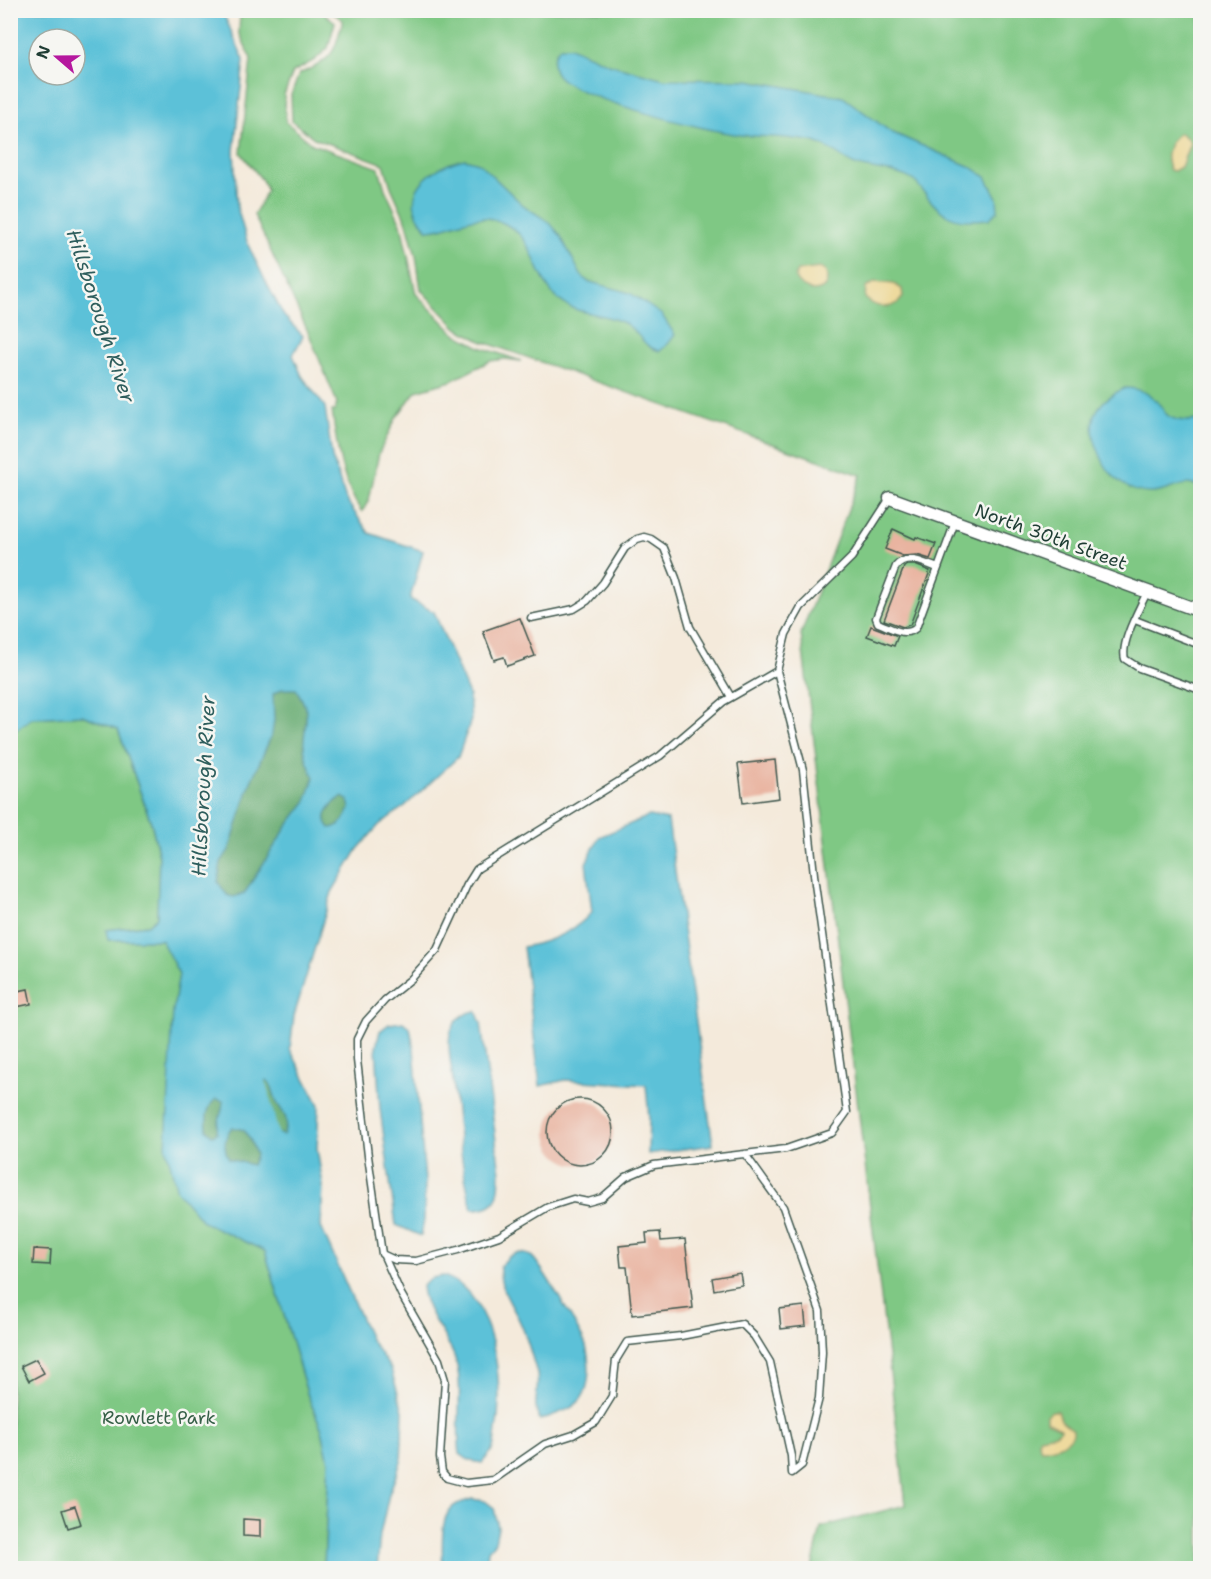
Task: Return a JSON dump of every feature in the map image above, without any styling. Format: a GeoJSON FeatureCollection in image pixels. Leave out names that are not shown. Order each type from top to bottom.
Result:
{"type":"FeatureCollection","features":[{"type":"Feature","properties":{"kind":"street","name":"North 30th Street"},"geometry":{"type":"LineString","coordinates":[[890,498],[1200,611]]}},
{"type":"Feature","properties":{"kind":"lane"},"geometry":{"type":"LineString","coordinates":[[382,1254],[395,1260],[416,1261],[458,1250],[499,1236],[548,1207],[573,1199],[588,1202],[602,1198],[626,1177],[654,1165],[786,1149],[832,1133],[847,1112],[815,884],[804,770],[777,671],[786,634],[801,607],[852,557],[890,498]]}},
{"type":"Feature","properties":{"kind":"lane"},"geometry":{"type":"LineString","coordinates":[[938,568],[910,558],[902,560],[896,566],[879,608],[876,618],[878,623],[905,633],[913,631],[916,627],[938,568],[955,521]]}},
{"type":"Feature","properties":{"kind":"lane"},"geometry":{"type":"LineString","coordinates":[[531,618],[574,609],[587,601],[603,583],[625,548],[637,539],[644,537],[651,539],[664,548],[676,578],[690,627],[731,697]]}},
{"type":"Feature","properties":{"kind":"lane"},"geometry":{"type":"LineString","coordinates":[[1147,591],[1124,653],[1125,659],[1139,668],[1200,690]]}},
{"type":"Feature","properties":{"kind":"lane"},"geometry":{"type":"LineString","coordinates":[[1135,620],[1200,645]]}},
{"type":"Feature","properties":{"kind":"lane"},"geometry":{"type":"LineString","coordinates":[[745,1154],[783,1207],[820,1311],[822,1352],[819,1398],[802,1465],[792,1473],[791,1456],[770,1362],[754,1336],[742,1324],[681,1336],[627,1342],[616,1360],[612,1396],[596,1422],[573,1435],[545,1444],[493,1480],[466,1483],[447,1478],[442,1472],[440,1457],[445,1380],[439,1360],[401,1294],[382,1254],[368,1156],[357,1060],[357,1039],[366,1021],[385,1000],[411,979],[437,950],[467,885],[477,869],[660,756],[731,697],[777,671]]}},
{"type":"Feature","properties":{"kind":"green space"},"geometry":{"type":"Polygon","coordinates":[[[242,10],[321,11],[335,22],[328,48],[315,60],[293,72],[284,95],[286,122],[312,144],[379,168],[385,189],[401,224],[416,294],[454,333],[480,347],[521,361],[505,359],[490,361],[451,381],[416,391],[396,418],[379,453],[369,500],[362,512],[349,489],[341,464],[332,411],[335,411],[337,403],[309,334],[254,215],[267,190],[241,153],[251,59],[239,32],[242,10]]]}},
{"type":"Feature","properties":{"kind":"green space"},"geometry":{"type":"Polygon","coordinates":[[[330,11],[1200,11],[1200,1568],[812,1568],[821,1527],[906,1505],[801,634],[861,475],[481,341],[457,328],[421,290],[416,256],[407,223],[391,187],[384,164],[314,138],[292,121],[291,95],[299,74],[326,59],[337,41],[343,20],[330,11]]]}},
{"type":"Feature","properties":{"kind":"green space"},"geometry":{"type":"Polygon","coordinates":[[[282,689],[296,689],[304,703],[306,714],[304,750],[314,777],[306,802],[286,828],[244,894],[233,897],[227,895],[218,882],[221,862],[229,850],[250,784],[272,734],[273,694],[282,689]]]}},
{"type":"Feature","properties":{"kind":"green space","name":"Rowlett Park"},"geometry":{"type":"Polygon","coordinates":[[[82,715],[118,729],[152,826],[159,856],[157,917],[148,925],[107,930],[109,940],[162,940],[179,974],[173,1011],[171,1070],[229,1234],[265,1251],[308,1396],[322,1430],[329,1462],[324,1568],[11,1568],[11,733],[32,718],[82,715]]]}},
{"type":"Feature","properties":{"kind":"green space"},"geometry":{"type":"Polygon","coordinates":[[[342,797],[348,800],[350,809],[340,824],[330,828],[326,815],[330,807],[342,797]]]}},
{"type":"Feature","properties":{"kind":"green space"},"geometry":{"type":"Polygon","coordinates":[[[267,1080],[286,1117],[284,1135],[267,1128],[258,1115],[255,1099],[259,1081],[267,1080]]]}},
{"type":"Feature","properties":{"kind":"green space"},"geometry":{"type":"Polygon","coordinates":[[[216,1099],[223,1100],[223,1105],[217,1134],[212,1135],[207,1130],[207,1117],[208,1109],[216,1099]]]}},
{"type":"Feature","properties":{"kind":"green space"},"geometry":{"type":"Polygon","coordinates":[[[232,1127],[244,1130],[251,1141],[256,1155],[252,1165],[229,1159],[225,1143],[232,1127]]]}},
{"type":"Feature","properties":{"kind":"sand"},"geometry":{"type":"Polygon","coordinates":[[[1180,133],[1190,143],[1181,167],[1174,171],[1170,170],[1167,155],[1172,140],[1180,133]]]}},
{"type":"Feature","properties":{"kind":"sand"},"geometry":{"type":"Polygon","coordinates":[[[820,268],[826,272],[827,280],[825,286],[820,290],[812,291],[796,281],[797,271],[820,268]]]}},
{"type":"Feature","properties":{"kind":"sand"},"geometry":{"type":"Polygon","coordinates":[[[875,282],[894,284],[902,289],[903,297],[895,305],[885,307],[869,302],[865,298],[866,288],[875,282]]]}},
{"type":"Feature","properties":{"kind":"sand"},"geometry":{"type":"Polygon","coordinates":[[[1052,1411],[1058,1411],[1061,1420],[1073,1430],[1073,1434],[1071,1438],[1059,1445],[1041,1449],[1038,1442],[1040,1437],[1056,1434],[1061,1429],[1047,1421],[1047,1415],[1052,1411]]]}},
{"type":"Feature","properties":{"kind":"water"},"geometry":{"type":"Polygon","coordinates":[[[11,10],[224,11],[244,60],[234,151],[237,207],[248,245],[284,316],[303,336],[293,355],[302,376],[325,407],[332,457],[346,500],[369,533],[423,551],[410,599],[434,612],[469,695],[471,720],[458,757],[405,806],[379,825],[358,849],[332,892],[294,1016],[290,1049],[319,1105],[317,1149],[323,1185],[321,1227],[370,1339],[391,1369],[403,1411],[401,1462],[389,1494],[380,1535],[377,1568],[324,1568],[329,1462],[322,1430],[308,1396],[265,1251],[203,1222],[177,1191],[166,1147],[173,1011],[179,974],[161,940],[108,940],[106,930],[148,925],[157,917],[159,856],[152,825],[118,729],[82,715],[32,718],[11,733],[11,10]],[[282,689],[273,694],[272,734],[250,784],[229,850],[221,862],[218,882],[227,895],[233,897],[244,894],[286,828],[306,802],[314,777],[304,750],[306,709],[301,697],[296,689],[282,689]],[[342,797],[334,803],[326,815],[330,828],[340,824],[350,809],[348,800],[342,797]],[[267,1080],[259,1081],[255,1099],[258,1115],[266,1128],[283,1135],[286,1125],[284,1114],[267,1080]],[[216,1099],[207,1113],[207,1130],[212,1135],[217,1133],[223,1101],[216,1099]],[[232,1127],[227,1135],[225,1147],[229,1159],[252,1165],[256,1155],[251,1141],[244,1130],[232,1127]]]}},
{"type":"Feature","properties":{"kind":"water"},"geometry":{"type":"Polygon","coordinates":[[[560,47],[570,47],[609,64],[664,79],[748,80],[843,97],[891,132],[971,167],[986,177],[997,198],[998,211],[989,219],[963,220],[942,212],[914,181],[907,177],[853,164],[815,142],[724,132],[673,121],[616,104],[570,85],[558,76],[553,61],[560,47]]]}},
{"type":"Feature","properties":{"kind":"water"},"geometry":{"type":"Polygon","coordinates":[[[465,159],[479,163],[524,206],[549,222],[560,235],[581,275],[587,281],[630,293],[662,315],[675,335],[668,344],[660,351],[654,349],[624,323],[606,316],[578,310],[561,302],[540,273],[526,242],[509,226],[496,220],[479,218],[428,230],[418,217],[415,205],[416,194],[421,184],[440,168],[465,159]]]}},
{"type":"Feature","properties":{"kind":"water"},"geometry":{"type":"Polygon","coordinates":[[[1125,388],[1140,390],[1148,394],[1172,418],[1182,421],[1200,420],[1200,487],[1188,484],[1158,492],[1144,493],[1122,484],[1110,472],[1096,444],[1094,419],[1098,408],[1110,396],[1125,388]]]}},
{"type":"Feature","properties":{"kind":"water"},"geometry":{"type":"Polygon","coordinates":[[[649,816],[668,820],[713,1145],[648,1154],[649,1118],[646,1085],[565,1080],[540,1086],[523,947],[560,936],[577,926],[592,912],[586,863],[599,837],[649,816]]]}},
{"type":"Feature","properties":{"kind":"water"},"geometry":{"type":"Polygon","coordinates":[[[476,1011],[481,1023],[500,1173],[496,1200],[488,1207],[472,1209],[460,1144],[449,1045],[450,1034],[457,1021],[463,1015],[476,1011]]]}},
{"type":"Feature","properties":{"kind":"water"},"geometry":{"type":"Polygon","coordinates":[[[403,1022],[410,1028],[414,1049],[425,1181],[424,1220],[421,1236],[396,1225],[380,1109],[376,1047],[380,1031],[389,1024],[403,1022]]]}},
{"type":"Feature","properties":{"kind":"water"},"geometry":{"type":"Polygon","coordinates":[[[517,1253],[531,1256],[543,1271],[583,1339],[588,1359],[587,1387],[581,1399],[567,1410],[540,1420],[536,1408],[538,1382],[536,1370],[525,1334],[506,1295],[500,1274],[500,1266],[510,1256],[517,1253]]]}},
{"type":"Feature","properties":{"kind":"water"},"geometry":{"type":"Polygon","coordinates":[[[443,1276],[460,1285],[474,1300],[485,1319],[497,1365],[499,1389],[495,1441],[490,1453],[482,1463],[470,1461],[460,1454],[459,1385],[456,1362],[424,1296],[422,1286],[432,1278],[443,1276]]]}},
{"type":"Feature","properties":{"kind":"water"},"geometry":{"type":"Polygon","coordinates":[[[472,1499],[485,1501],[494,1508],[498,1527],[495,1542],[488,1550],[486,1568],[442,1568],[446,1516],[457,1504],[472,1499]]]}},
{"type":"Feature","properties":{"kind":"building"},"geometry":{"type":"Polygon","coordinates":[[[893,529],[915,539],[916,537],[936,544],[930,559],[917,555],[903,556],[885,549],[893,529]]]}},
{"type":"Feature","properties":{"kind":"building"},"geometry":{"type":"Polygon","coordinates":[[[915,565],[930,571],[910,625],[903,627],[884,620],[904,567],[915,565]]]}},
{"type":"Feature","properties":{"kind":"building"},"geometry":{"type":"Polygon","coordinates":[[[520,618],[535,656],[507,666],[504,657],[494,660],[483,631],[520,618]]]}},
{"type":"Feature","properties":{"kind":"building"},"geometry":{"type":"Polygon","coordinates":[[[871,626],[898,636],[894,646],[867,636],[871,626]]]}},
{"type":"Feature","properties":{"kind":"building"},"geometry":{"type":"Polygon","coordinates":[[[775,760],[779,798],[743,803],[738,764],[775,760]]]}},
{"type":"Feature","properties":{"kind":"building"},"geometry":{"type":"Polygon","coordinates":[[[28,989],[31,1004],[16,1007],[13,992],[28,989]]]}},
{"type":"Feature","properties":{"kind":"building"},"geometry":{"type":"Polygon","coordinates":[[[580,1099],[593,1102],[603,1109],[610,1119],[613,1132],[610,1145],[603,1155],[593,1162],[580,1165],[567,1162],[557,1155],[550,1145],[547,1132],[550,1119],[557,1109],[567,1102],[580,1099]]]}},
{"type":"Feature","properties":{"kind":"building"},"geometry":{"type":"Polygon","coordinates":[[[660,1232],[661,1241],[685,1239],[693,1308],[632,1315],[627,1267],[621,1267],[619,1246],[647,1243],[646,1233],[660,1232]]]}},
{"type":"Feature","properties":{"kind":"building"},"geometry":{"type":"Polygon","coordinates":[[[34,1249],[51,1250],[50,1265],[33,1264],[34,1249]]]}},
{"type":"Feature","properties":{"kind":"building"},"geometry":{"type":"Polygon","coordinates":[[[740,1273],[742,1285],[714,1290],[712,1278],[740,1273]]]}},
{"type":"Feature","properties":{"kind":"building"},"geometry":{"type":"Polygon","coordinates":[[[804,1306],[806,1326],[781,1329],[779,1309],[804,1306]]]}},
{"type":"Feature","properties":{"kind":"building"},"geometry":{"type":"Polygon","coordinates":[[[36,1359],[44,1373],[29,1381],[21,1366],[36,1359]]]}},
{"type":"Feature","properties":{"kind":"building"},"geometry":{"type":"Polygon","coordinates":[[[75,1506],[81,1524],[68,1528],[62,1510],[75,1506]]]}},
{"type":"Feature","properties":{"kind":"building"},"geometry":{"type":"Polygon","coordinates":[[[243,1519],[260,1520],[260,1537],[243,1536],[243,1519]]]}},
{"type":"Feature","properties":{"kind":"waterway","name":"Hillsborough River"},"geometry":{"type":"LineString","coordinates":[[248,1058],[272,1159]]}}]}
